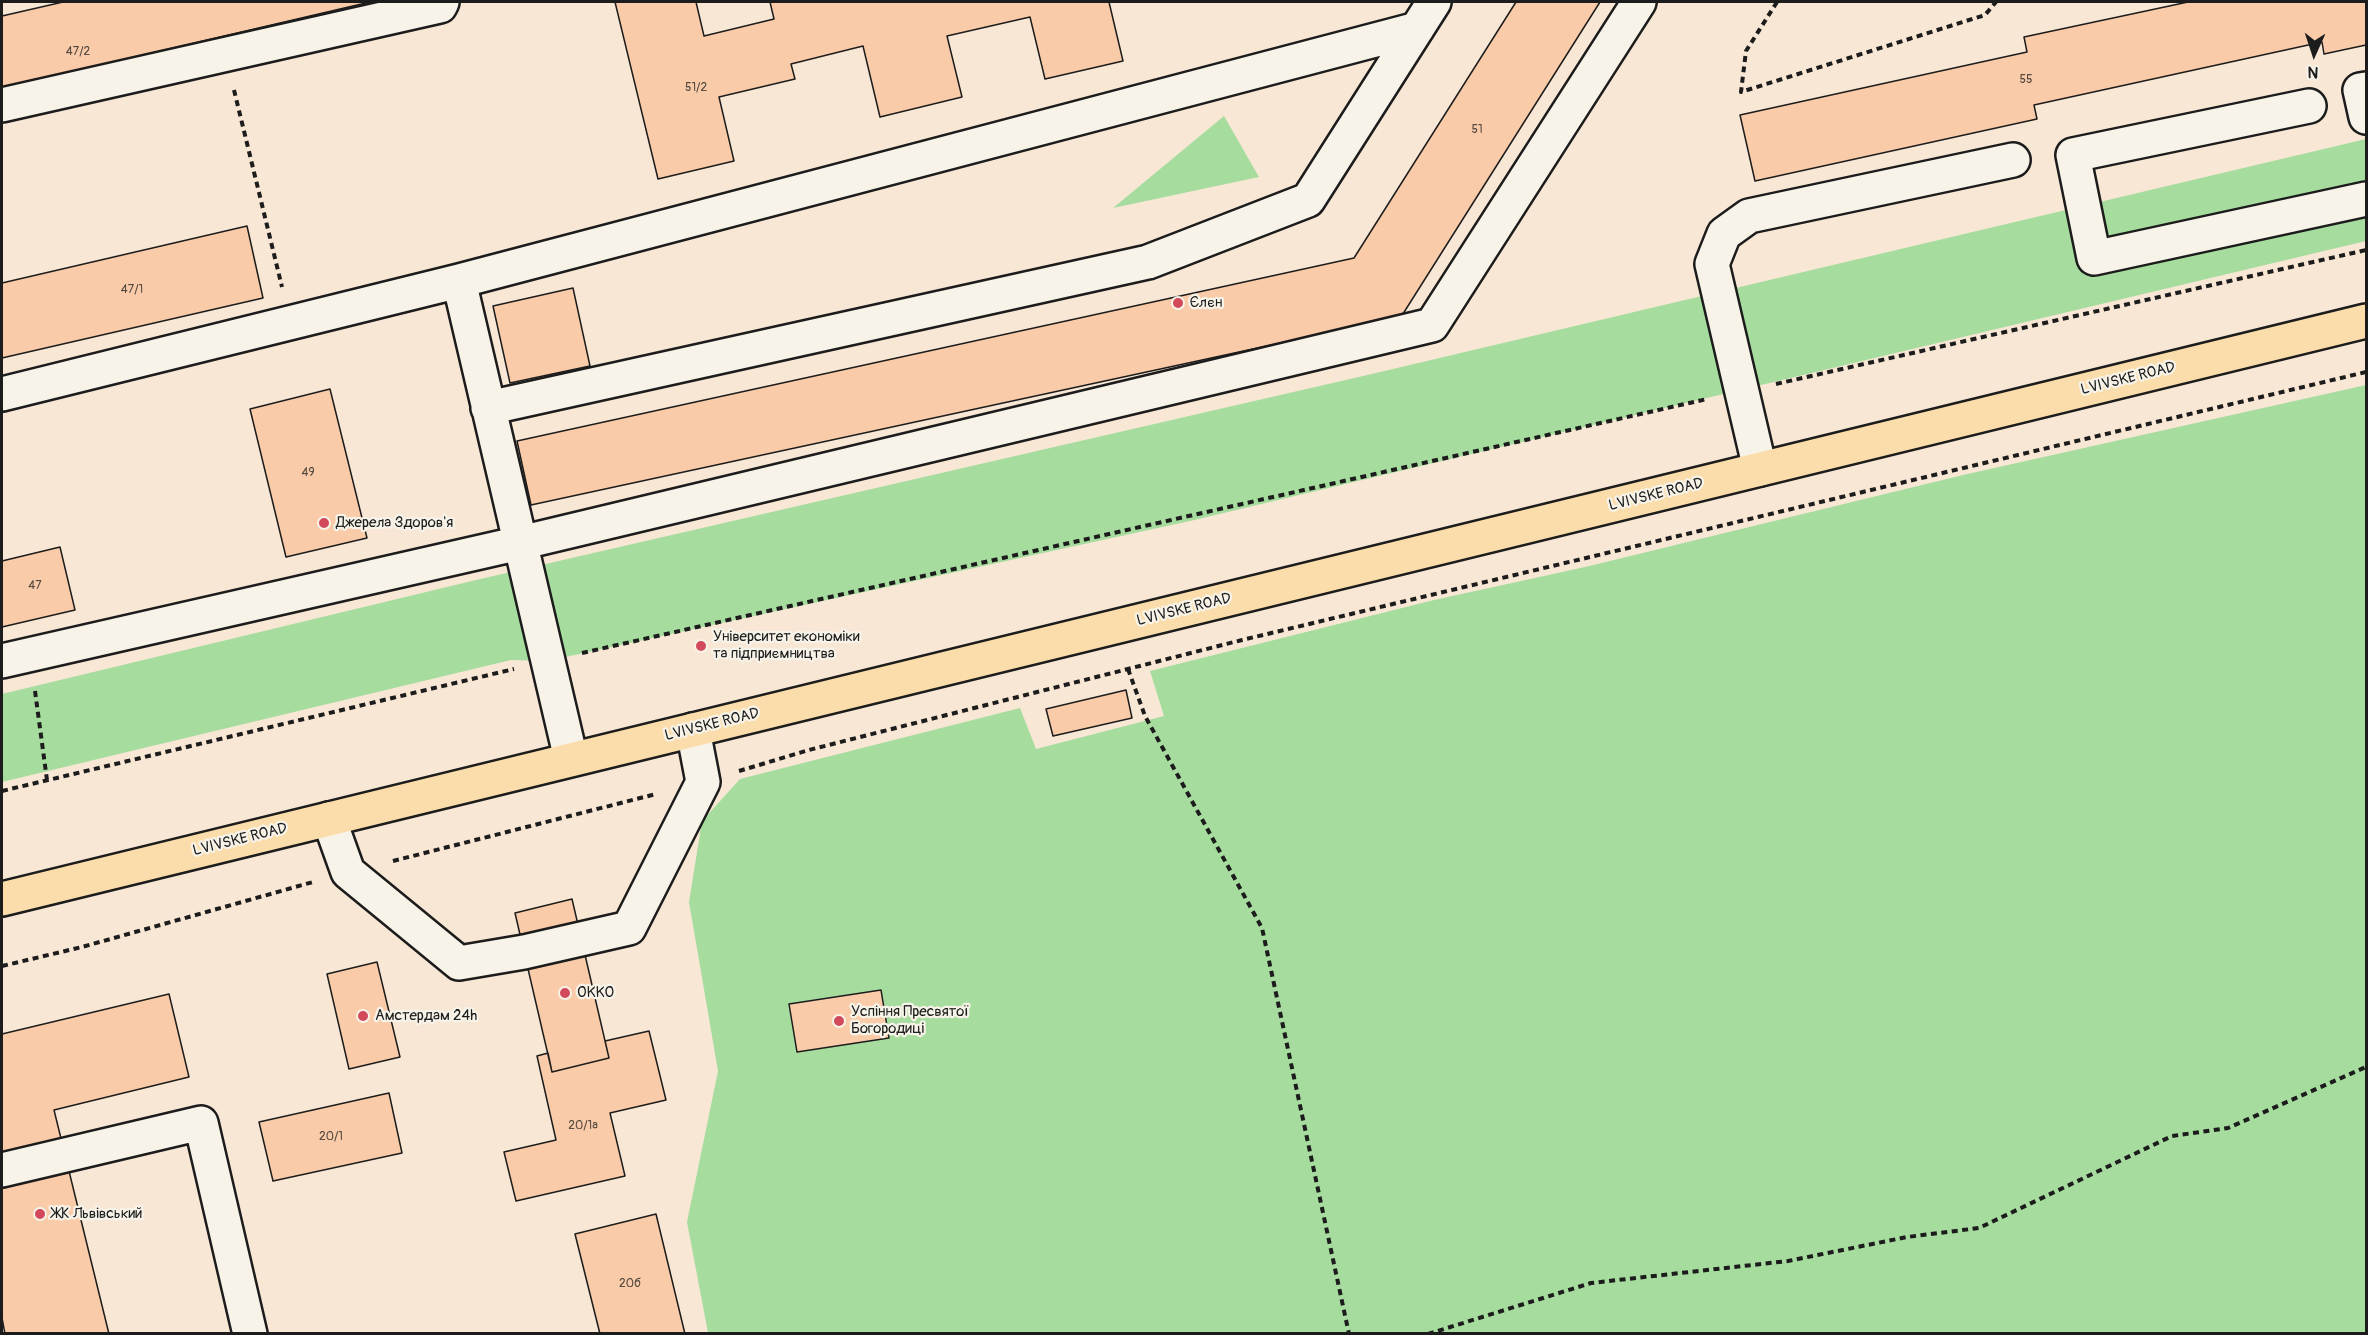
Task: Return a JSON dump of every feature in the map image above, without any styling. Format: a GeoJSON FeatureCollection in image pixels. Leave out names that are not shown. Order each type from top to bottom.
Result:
{"type":"FeatureCollection","features":[{"type":"Feature","properties":{"kind":"main road","name":"LVIVSKE ROAD"},"geometry":{"type":"LineString","coordinates":[[2,899],[2367,321]]}},
{"type":"Feature","properties":{"kind":"lane"},"geometry":{"type":"LineString","coordinates":[[2,105],[440,6],[442,2]]}},
{"type":"Feature","properties":{"kind":"lane"},"geometry":{"type":"LineString","coordinates":[[489,408],[1148,262],[1308,200],[1434,2]]}},
{"type":"Feature","properties":{"kind":"lane"},"geometry":{"type":"LineString","coordinates":[[16,657],[520,543],[1432,325],[1639,2]]}},
{"type":"Feature","properties":{"kind":"lane"},"geometry":{"type":"LineString","coordinates":[[2,394],[459,281],[1417,29]]}},
{"type":"Feature","properties":{"kind":"lane"},"geometry":{"type":"LineString","coordinates":[[2367,89],[2360,90],[2367,117]]}},
{"type":"Feature","properties":{"kind":"lane"},"geometry":{"type":"LineString","coordinates":[[2309,106],[2073,155],[2094,258],[2367,199]]}},
{"type":"Feature","properties":{"kind":"lane"},"geometry":{"type":"LineString","coordinates":[[1760,469],[1712,264],[1724,234],[1749,216],[2013,160]]}},
{"type":"Feature","properties":{"kind":"lane"},"geometry":{"type":"LineString","coordinates":[[459,281],[571,759]]}},
{"type":"Feature","properties":{"kind":"lane"},"geometry":{"type":"LineString","coordinates":[[329,819],[348,872],[459,963],[629,928],[703,782],[693,730]]}},
{"type":"Feature","properties":{"kind":"lane"},"geometry":{"type":"LineString","coordinates":[[2,1170],[201,1123],[250,1334]]}},
{"type":"Feature","properties":{"kind":"path"},"geometry":{"type":"LineString","coordinates":[[1777,2],[1746,51],[1741,92],[1985,15],[1996,2]]}},
{"type":"Feature","properties":{"kind":"path"},"geometry":{"type":"LineString","coordinates":[[225,55],[291,322]]}},
{"type":"Feature","properties":{"kind":"path"},"geometry":{"type":"LineString","coordinates":[[2,791],[547,661],[2367,250]]}},
{"type":"Feature","properties":{"kind":"path"},"geometry":{"type":"LineString","coordinates":[[2,966],[82,947],[348,872],[703,782],[809,750],[1128,669],[2367,372]]}},
{"type":"Feature","properties":{"kind":"path"},"geometry":{"type":"LineString","coordinates":[[16,657],[47,780]]}},
{"type":"Feature","properties":{"kind":"path"},"geometry":{"type":"LineString","coordinates":[[1128,669],[1145,716],[1262,928],[1349,1334]]}},
{"type":"Feature","properties":{"kind":"path"},"geometry":{"type":"LineString","coordinates":[[1428,1334],[1591,1283],[1788,1261],[1907,1237],[1979,1228],[2172,1136],[2229,1128],[2367,1067]]}},
{"type":"Feature","properties":{"kind":"green space"},"geometry":{"type":"Polygon","coordinates":[[[1224,116],[1259,177],[1113,208],[1224,116]]]}},
{"type":"Feature","properties":{"kind":"green space"},"geometry":{"type":"Polygon","coordinates":[[[2366,139],[2366,241],[1190,521],[547,661],[511,660],[2,782],[2,694],[476,580],[1376,373],[2366,139]]]}},
{"type":"Feature","properties":{"kind":"green space"},"geometry":{"type":"Polygon","coordinates":[[[2366,385],[2366,1333],[708,1333],[687,1222],[718,1071],[689,902],[702,821],[740,779],[1020,708],[1036,749],[1164,716],[1150,671],[1434,600],[1585,567],[1963,475],[2366,385]]]}},
{"type":"Feature","properties":{"kind":"building"},"geometry":{"type":"Polygon","coordinates":[[[63,2],[370,2],[2,88],[2,16],[63,2]]]}},
{"type":"Feature","properties":{"kind":"building"},"geometry":{"type":"Polygon","coordinates":[[[615,2],[696,2],[704,36],[774,19],[770,2],[1109,2],[1123,61],[1045,79],[1030,17],[947,36],[962,97],[880,117],[863,46],[791,64],[795,79],[719,97],[734,161],[658,179],[615,2]]]}},
{"type":"Feature","properties":{"kind":"building"},"geometry":{"type":"Polygon","coordinates":[[[1516,2],[1600,2],[1401,317],[531,505],[517,441],[1354,258],[1516,2]]]}},
{"type":"Feature","properties":{"kind":"building"},"geometry":{"type":"Polygon","coordinates":[[[2188,2],[2366,2],[2366,45],[2324,54],[2322,42],[2034,105],[2037,119],[1755,181],[1740,115],[2027,52],[2024,37],[2188,2]]]}},
{"type":"Feature","properties":{"kind":"building"},"geometry":{"type":"Polygon","coordinates":[[[247,226],[263,298],[2,358],[2,283],[247,226]]]}},
{"type":"Feature","properties":{"kind":"building"},"geometry":{"type":"Polygon","coordinates":[[[573,288],[590,366],[510,383],[493,306],[573,288]]]}},
{"type":"Feature","properties":{"kind":"building"},"geometry":{"type":"Polygon","coordinates":[[[330,389],[367,538],[286,557],[250,409],[330,389]]]}},
{"type":"Feature","properties":{"kind":"building"},"geometry":{"type":"Polygon","coordinates":[[[60,547],[75,610],[2,627],[2,561],[60,547]]]}},
{"type":"Feature","properties":{"kind":"building"},"geometry":{"type":"Polygon","coordinates":[[[1126,690],[1132,718],[1053,736],[1046,709],[1126,690]]]}},
{"type":"Feature","properties":{"kind":"building"},"geometry":{"type":"Polygon","coordinates":[[[572,899],[609,1058],[552,1072],[515,913],[572,899]]]}},
{"type":"Feature","properties":{"kind":"building"},"geometry":{"type":"Polygon","coordinates":[[[377,962],[400,1057],[349,1069],[327,974],[377,962]]]}},
{"type":"Feature","properties":{"kind":"building"},"geometry":{"type":"Polygon","coordinates":[[[881,990],[889,1038],[797,1052],[789,1004],[881,990]]]}},
{"type":"Feature","properties":{"kind":"building","name":"ЖК Львівський"},"geometry":{"type":"Polygon","coordinates":[[[169,994],[189,1077],[54,1110],[109,1334],[5,1334],[2,1318],[2,1034],[169,994]]]}},
{"type":"Feature","properties":{"kind":"building"},"geometry":{"type":"Polygon","coordinates":[[[649,1031],[666,1100],[610,1113],[625,1176],[516,1201],[504,1152],[556,1140],[537,1056],[548,1053],[552,1072],[609,1058],[605,1041],[649,1031]]]}},
{"type":"Feature","properties":{"kind":"building"},"geometry":{"type":"Polygon","coordinates":[[[389,1093],[402,1153],[273,1181],[259,1122],[389,1093]]]}},
{"type":"Feature","properties":{"kind":"building"},"geometry":{"type":"Polygon","coordinates":[[[656,1214],[685,1334],[600,1334],[575,1234],[656,1214]]]}},
{"type":"Feature","properties":{"kind":"place","name":"Єлєн"},"geometry":{"type":"Point","coordinates":[1178,303]}},
{"type":"Feature","properties":{"kind":"place","name":"Джерела Здоров'я"},"geometry":{"type":"Point","coordinates":[324,523]}},
{"type":"Feature","properties":{"kind":"place","name":"Університет економіки та підприємництва"},"geometry":{"type":"Point","coordinates":[701,646]}},
{"type":"Feature","properties":{"kind":"place","name":"OKKO"},"geometry":{"type":"Point","coordinates":[565,993]}},
{"type":"Feature","properties":{"kind":"place","name":"Амстердам 24h"},"geometry":{"type":"Point","coordinates":[363,1016]}},
{"type":"Feature","properties":{"kind":"place","name":"Успіння Пресвятої Богородиці"},"geometry":{"type":"Point","coordinates":[839,1021]}},
{"type":"Feature","properties":{"kind":"place","name":"ЖК Львівський"},"geometry":{"type":"Point","coordinates":[40,1214]}}]}
